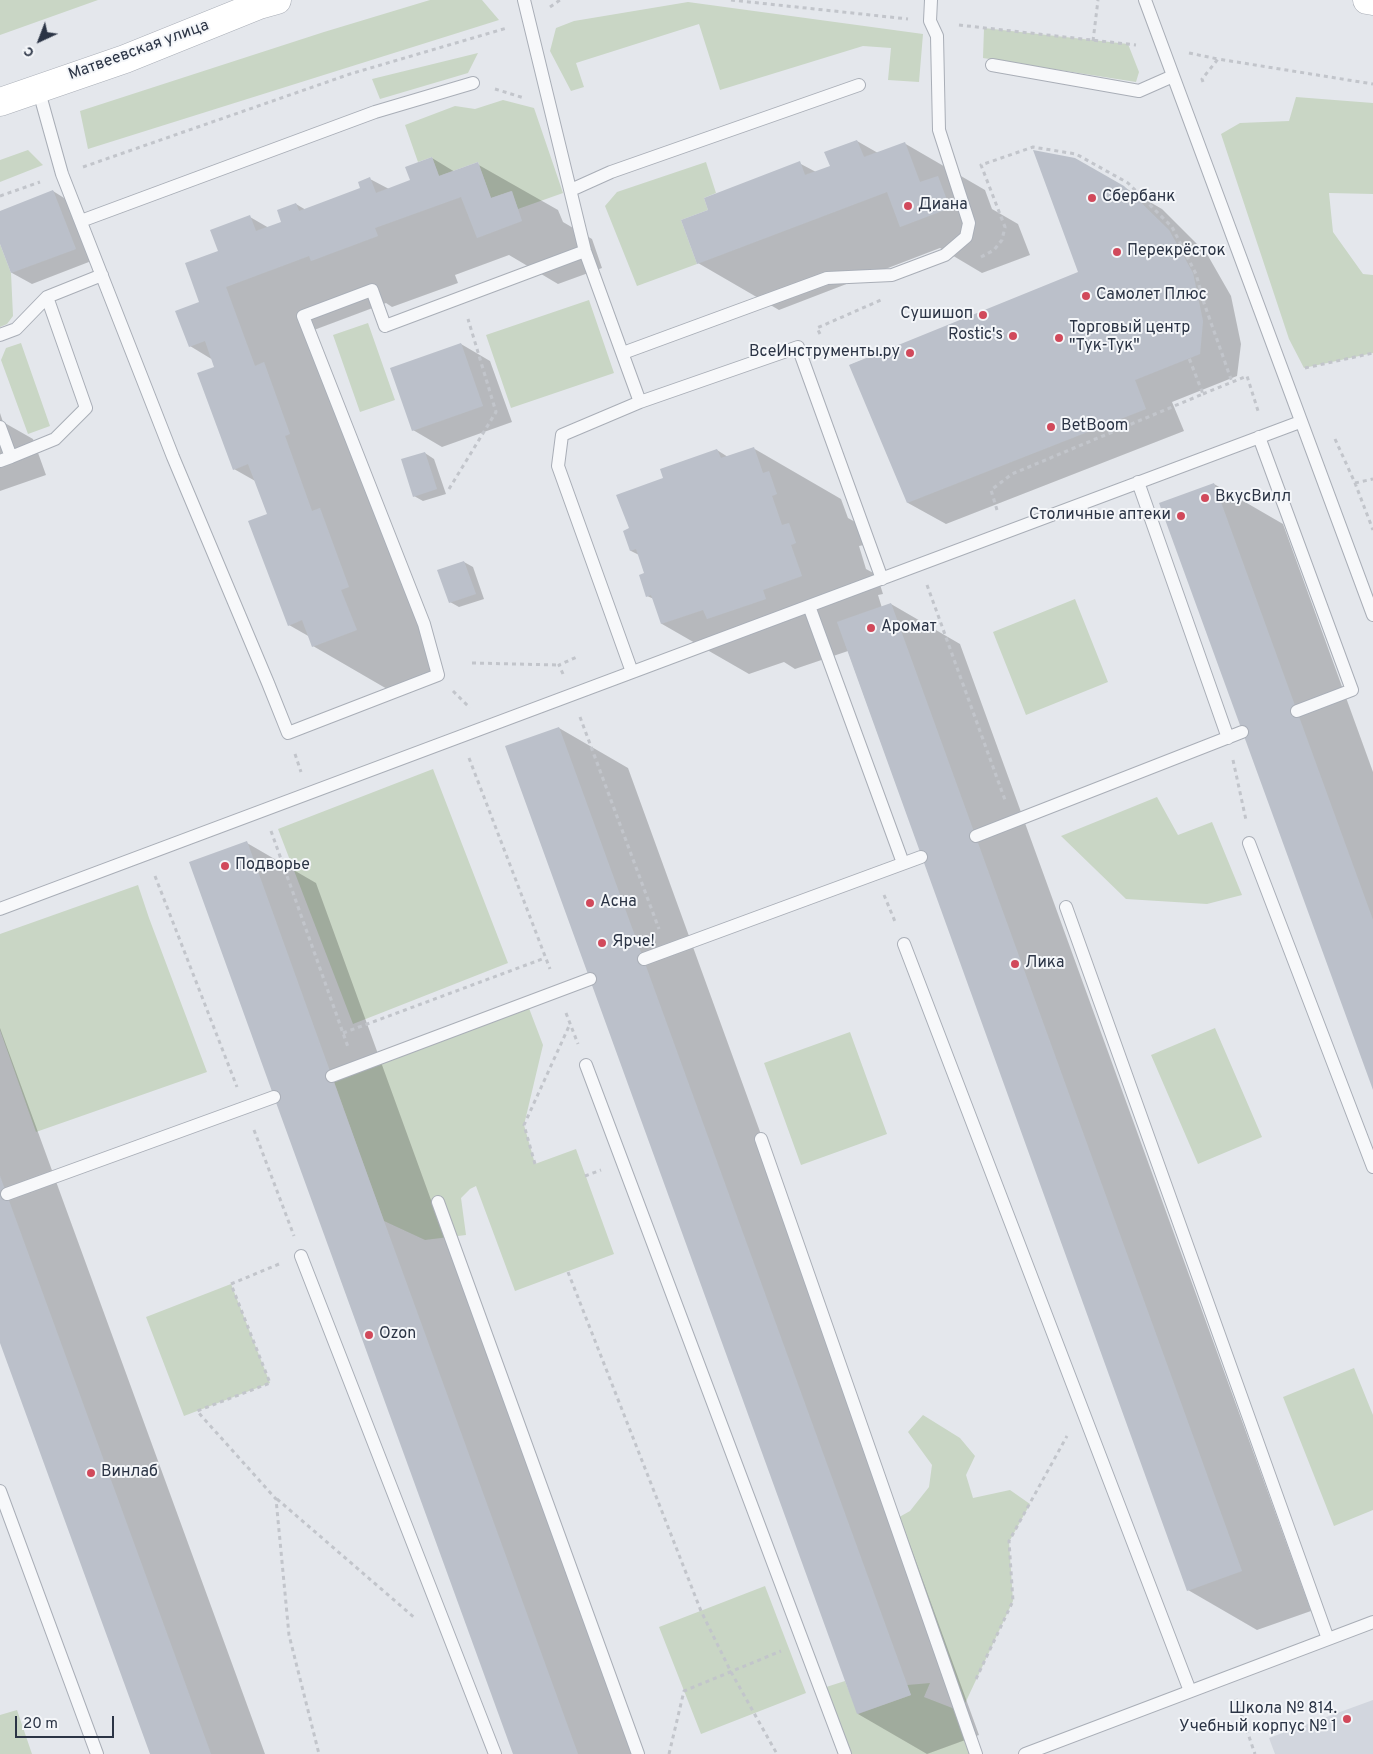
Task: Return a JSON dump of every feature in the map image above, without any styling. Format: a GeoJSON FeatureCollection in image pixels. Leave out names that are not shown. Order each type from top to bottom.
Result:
{"type":"FeatureCollection","features":[{"type":"Feature","properties":{"kind":"street","name":"Матвеевская улица"},"geometry":{"type":"LineString","coordinates":[[0,102],[125,59],[277,0]]}},
{"type":"Feature","properties":{"kind":"street"},"geometry":{"type":"LineString","coordinates":[[1367,0],[1373,1]]}},
{"type":"Feature","properties":{"kind":"lane"},"geometry":{"type":"LineString","coordinates":[[524,0],[586,251],[640,402]]}},
{"type":"Feature","properties":{"kind":"lane"},"geometry":{"type":"LineString","coordinates":[[623,352],[827,278],[892,275],[946,254],[966,237],[969,223],[939,130],[937,36],[930,21],[931,0]]}},
{"type":"Feature","properties":{"kind":"lane"},"geometry":{"type":"LineString","coordinates":[[1145,0],[1373,615]]}},
{"type":"Feature","properties":{"kind":"lane"},"geometry":{"type":"LineString","coordinates":[[992,65],[1140,91],[1173,76]]}},
{"type":"Feature","properties":{"kind":"lane"},"geometry":{"type":"LineString","coordinates":[[81,221],[375,112],[473,83]]}},
{"type":"Feature","properties":{"kind":"lane"},"geometry":{"type":"LineString","coordinates":[[571,190],[610,172],[858,85]]}},
{"type":"Feature","properties":{"kind":"lane"},"geometry":{"type":"LineString","coordinates":[[38,88],[62,174],[173,457],[288,733],[438,675],[424,624],[303,316],[372,290],[385,326],[586,251]]}},
{"type":"Feature","properties":{"kind":"lane"},"geometry":{"type":"LineString","coordinates":[[0,335],[16,329],[47,297],[102,275]]}},
{"type":"Feature","properties":{"kind":"lane"},"geometry":{"type":"LineString","coordinates":[[0,427],[6,459],[55,439],[86,408],[47,297]]}},
{"type":"Feature","properties":{"kind":"lane"},"geometry":{"type":"LineString","coordinates":[[632,672],[558,466],[562,434],[640,402],[798,347],[882,578]]}},
{"type":"Feature","properties":{"kind":"lane"},"geometry":{"type":"LineString","coordinates":[[0,909],[1300,422]]}},
{"type":"Feature","properties":{"kind":"lane"},"geometry":{"type":"LineString","coordinates":[[1262,436],[1352,690],[1297,711]]}},
{"type":"Feature","properties":{"kind":"lane"},"geometry":{"type":"LineString","coordinates":[[1138,482],[1228,738]]}},
{"type":"Feature","properties":{"kind":"lane"},"geometry":{"type":"LineString","coordinates":[[808,606],[903,863]]}},
{"type":"Feature","properties":{"kind":"lane"},"geometry":{"type":"LineString","coordinates":[[976,836],[1242,732]]}},
{"type":"Feature","properties":{"kind":"lane"},"geometry":{"type":"LineString","coordinates":[[1248,843],[1373,1167]]}},
{"type":"Feature","properties":{"kind":"lane"},"geometry":{"type":"LineString","coordinates":[[644,959],[921,857]]}},
{"type":"Feature","properties":{"kind":"lane"},"geometry":{"type":"LineString","coordinates":[[1066,907],[1328,1639]]}},
{"type":"Feature","properties":{"kind":"lane"},"geometry":{"type":"LineString","coordinates":[[904,944],[1190,1691]]}},
{"type":"Feature","properties":{"kind":"lane"},"geometry":{"type":"LineString","coordinates":[[332,1076],[590,979]]}},
{"type":"Feature","properties":{"kind":"lane"},"geometry":{"type":"LineString","coordinates":[[586,1065],[844,1754]]}},
{"type":"Feature","properties":{"kind":"lane"},"geometry":{"type":"LineString","coordinates":[[7,1194],[274,1097]]}},
{"type":"Feature","properties":{"kind":"lane"},"geometry":{"type":"LineString","coordinates":[[761,1139],[976,1754]]}},
{"type":"Feature","properties":{"kind":"lane"},"geometry":{"type":"LineString","coordinates":[[438,1202],[638,1754]]}},
{"type":"Feature","properties":{"kind":"lane"},"geometry":{"type":"LineString","coordinates":[[301,1256],[495,1754]]}},
{"type":"Feature","properties":{"kind":"lane"},"geometry":{"type":"LineString","coordinates":[[0,1491],[97,1754]]}},
{"type":"Feature","properties":{"kind":"lane"},"geometry":{"type":"LineString","coordinates":[[1026,1754],[1373,1622]]}},
{"type":"Feature","properties":{"kind":"path"},"geometry":{"type":"LineString","coordinates":[[0,196],[350,74],[529,22],[560,0]]}},
{"type":"Feature","properties":{"kind":"path"},"geometry":{"type":"LineString","coordinates":[[731,0],[930,21],[1093,41],[1162,47],[1218,59],[1373,84]]}},
{"type":"Feature","properties":{"kind":"path"},"geometry":{"type":"LineString","coordinates":[[1093,41],[1098,0]]}},
{"type":"Feature","properties":{"kind":"path"},"geometry":{"type":"LineString","coordinates":[[1205,88],[1202,79],[1218,59]]}},
{"type":"Feature","properties":{"kind":"path"},"geometry":{"type":"LineString","coordinates":[[473,83],[526,99],[547,96]]}},
{"type":"Feature","properties":{"kind":"path"},"geometry":{"type":"LineString","coordinates":[[973,260],[994,250],[1002,240],[1005,228],[981,165],[1034,146],[1076,154],[1128,184],[1172,227],[1196,274],[1204,303],[1232,382]]}},
{"type":"Feature","properties":{"kind":"path"},"geometry":{"type":"LineString","coordinates":[[449,489],[496,412],[462,297]]}},
{"type":"Feature","properties":{"kind":"path"},"geometry":{"type":"LineString","coordinates":[[821,337],[817,328],[881,300]]}},
{"type":"Feature","properties":{"kind":"path"},"geometry":{"type":"LineString","coordinates":[[1304,368],[1373,353]]}},
{"type":"Feature","properties":{"kind":"path"},"geometry":{"type":"LineString","coordinates":[[1190,358],[1203,394]]}},
{"type":"Feature","properties":{"kind":"path"},"geometry":{"type":"LineString","coordinates":[[1300,361],[1308,377]]}},
{"type":"Feature","properties":{"kind":"path"},"geometry":{"type":"LineString","coordinates":[[1004,532],[990,490],[1012,474],[1246,376],[1262,436]]}},
{"type":"Feature","properties":{"kind":"path"},"geometry":{"type":"LineString","coordinates":[[1331,430],[1373,529]]}},
{"type":"Feature","properties":{"kind":"path"},"geometry":{"type":"LineString","coordinates":[[1355,483],[1373,479]]}},
{"type":"Feature","properties":{"kind":"path"},"geometry":{"type":"LineString","coordinates":[[919,564],[1013,822]]}},
{"type":"Feature","properties":{"kind":"path"},"geometry":{"type":"LineString","coordinates":[[472,663],[559,665],[579,656]]}},
{"type":"Feature","properties":{"kind":"path"},"geometry":{"type":"LineString","coordinates":[[559,665],[667,951]]}},
{"type":"Feature","properties":{"kind":"path"},"geometry":{"type":"LineString","coordinates":[[438,675],[488,727]]}},
{"type":"Feature","properties":{"kind":"path"},"geometry":{"type":"LineString","coordinates":[[288,733],[309,794]]}},
{"type":"Feature","properties":{"kind":"path"},"geometry":{"type":"LineString","coordinates":[[462,736],[579,1047]]}},
{"type":"Feature","properties":{"kind":"path"},"geometry":{"type":"LineString","coordinates":[[1228,738],[1244,812]]}},
{"type":"Feature","properties":{"kind":"path"},"geometry":{"type":"LineString","coordinates":[[263,810],[343,1033],[356,1067],[360,1066]]}},
{"type":"Feature","properties":{"kind":"path"},"geometry":{"type":"LineString","coordinates":[[147,854],[301,1256],[231,1284],[270,1383],[197,1411],[276,1499],[419,1622]]}},
{"type":"Feature","properties":{"kind":"path"},"geometry":{"type":"LineString","coordinates":[[343,1033],[545,958]]}},
{"type":"Feature","properties":{"kind":"path"},"geometry":{"type":"LineString","coordinates":[[535,1164],[524,1124],[570,1023]]}},
{"type":"Feature","properties":{"kind":"path"},"geometry":{"type":"LineString","coordinates":[[568,1272],[701,1611],[731,1672],[777,1754]]}},
{"type":"Feature","properties":{"kind":"path"},"geometry":{"type":"LineString","coordinates":[[960,1712],[1012,1601],[1009,1542],[1082,1409]]}},
{"type":"Feature","properties":{"kind":"path"},"geometry":{"type":"LineString","coordinates":[[276,1499],[289,1635],[319,1754]]}},
{"type":"Feature","properties":{"kind":"path"},"geometry":{"type":"LineString","coordinates":[[669,1754],[684,1691],[803,1642]]}},
{"type":"Feature","properties":{"kind":"path"},"geometry":{"type":"LineString","coordinates":[[1228,1677],[1255,1754]]}},
{"type":"Feature","properties":{"kind":"shaded area","name":"Школа № 814. Учебный корпус № 1"},"geometry":{"type":"Polygon","coordinates":[[[1373,1700],[1373,1754],[1275,1754],[1269,1738],[1373,1700]]]}},
{"type":"Feature","properties":{"kind":"green space"},"geometry":{"type":"Polygon","coordinates":[[[0,0],[98,0],[0,35],[0,0]]]}},
{"type":"Feature","properties":{"kind":"green space"},"geometry":{"type":"Polygon","coordinates":[[[430,0],[482,0],[499,20],[88,149],[80,111],[324,32],[430,0]]]}},
{"type":"Feature","properties":{"kind":"green space"},"geometry":{"type":"Polygon","coordinates":[[[688,2],[923,34],[919,82],[888,80],[891,48],[863,46],[720,90],[699,24],[576,63],[584,87],[571,91],[550,51],[556,28],[574,21],[688,2]]]}},
{"type":"Feature","properties":{"kind":"green space"},"geometry":{"type":"Polygon","coordinates":[[[984,28],[1128,44],[1139,72],[1136,82],[983,58],[984,28]]]}},
{"type":"Feature","properties":{"kind":"green space"},"geometry":{"type":"Polygon","coordinates":[[[478,53],[468,73],[380,99],[372,79],[478,53]]]}},
{"type":"Feature","properties":{"kind":"green space"},"geometry":{"type":"Polygon","coordinates":[[[1296,97],[1373,103],[1373,194],[1329,193],[1333,232],[1363,274],[1373,275],[1373,353],[1304,368],[1289,339],[1221,134],[1240,123],[1289,121],[1296,97]]]}},
{"type":"Feature","properties":{"kind":"green space"},"geometry":{"type":"Polygon","coordinates":[[[503,100],[534,108],[563,193],[518,209],[511,191],[491,198],[478,162],[439,176],[432,157],[418,162],[405,125],[455,106],[475,109],[503,100]]]}},
{"type":"Feature","properties":{"kind":"green space"},"geometry":{"type":"Polygon","coordinates":[[[28,150],[43,165],[0,182],[0,160],[28,150]]]}},
{"type":"Feature","properties":{"kind":"green space"},"geometry":{"type":"Polygon","coordinates":[[[706,162],[716,193],[704,198],[708,210],[681,220],[697,264],[637,286],[605,206],[617,192],[706,162]]]}},
{"type":"Feature","properties":{"kind":"green space"},"geometry":{"type":"Polygon","coordinates":[[[0,244],[11,273],[13,316],[7,324],[0,327],[0,244]]]}},
{"type":"Feature","properties":{"kind":"green space"},"geometry":{"type":"Polygon","coordinates":[[[589,300],[614,373],[511,408],[486,335],[589,300]]]}},
{"type":"Feature","properties":{"kind":"green space"},"geometry":{"type":"Polygon","coordinates":[[[368,323],[395,400],[360,412],[333,335],[368,323]]]}},
{"type":"Feature","properties":{"kind":"green space"},"geometry":{"type":"Polygon","coordinates":[[[21,343],[50,426],[28,434],[1,360],[6,348],[21,343]]]}},
{"type":"Feature","properties":{"kind":"green space"},"geometry":{"type":"Polygon","coordinates":[[[1075,599],[1108,682],[1026,715],[993,632],[1075,599]]]}},
{"type":"Feature","properties":{"kind":"green space"},"geometry":{"type":"Polygon","coordinates":[[[433,769],[508,963],[353,1024],[278,829],[433,769]]]}},
{"type":"Feature","properties":{"kind":"green space"},"geometry":{"type":"Polygon","coordinates":[[[1157,797],[1178,835],[1212,822],[1242,895],[1207,904],[1126,899],[1061,836],[1157,797]]]}},
{"type":"Feature","properties":{"kind":"green space"},"geometry":{"type":"Polygon","coordinates":[[[138,885],[207,1072],[36,1132],[0,1030],[0,934],[138,885]]]}},
{"type":"Feature","properties":{"kind":"green space"},"geometry":{"type":"Polygon","coordinates":[[[527,1003],[543,1045],[524,1125],[535,1164],[576,1149],[614,1254],[515,1291],[476,1186],[461,1198],[466,1235],[425,1240],[384,1221],[332,1076],[527,1003]]]}},
{"type":"Feature","properties":{"kind":"green space"},"geometry":{"type":"Polygon","coordinates":[[[1215,1028],[1262,1137],[1198,1164],[1151,1055],[1215,1028]]]}},
{"type":"Feature","properties":{"kind":"green space"},"geometry":{"type":"Polygon","coordinates":[[[850,1032],[887,1134],[801,1165],[764,1063],[850,1032]]]}},
{"type":"Feature","properties":{"kind":"green space"},"geometry":{"type":"Polygon","coordinates":[[[231,1284],[270,1383],[184,1416],[146,1317],[231,1284]]]}},
{"type":"Feature","properties":{"kind":"green space"},"geometry":{"type":"Polygon","coordinates":[[[1354,1368],[1373,1415],[1373,1510],[1334,1526],[1283,1397],[1354,1368]]]}},
{"type":"Feature","properties":{"kind":"green space"},"geometry":{"type":"Polygon","coordinates":[[[923,1415],[960,1438],[975,1456],[966,1475],[973,1498],[1010,1490],[1030,1504],[1009,1542],[1013,1601],[961,1712],[976,1754],[845,1754],[820,1689],[845,1681],[858,1714],[911,1695],[907,1685],[930,1683],[924,1697],[960,1711],[894,1520],[910,1511],[929,1487],[932,1465],[908,1432],[923,1415]]]}},
{"type":"Feature","properties":{"kind":"green space"},"geometry":{"type":"Polygon","coordinates":[[[765,1586],[806,1693],[701,1734],[659,1627],[765,1586]]]}},
{"type":"Feature","properties":{"kind":"green space"},"geometry":{"type":"Polygon","coordinates":[[[17,1710],[32,1754],[0,1754],[0,1715],[17,1710]]]}},
{"type":"Feature","properties":{"kind":"building"},"geometry":{"type":"Polygon","coordinates":[[[857,140],[864,157],[905,142],[920,182],[938,176],[950,208],[900,227],[887,192],[697,264],[681,220],[708,210],[704,198],[800,161],[805,175],[830,166],[824,152],[857,140]]]}},
{"type":"Feature","properties":{"kind":"building","name":"Торговый центр \"Тук-Тук\""},"geometry":{"type":"Polygon","coordinates":[[[1033,150],[1075,158],[1124,186],[1169,230],[1193,273],[1203,321],[1200,354],[1135,380],[1146,409],[907,503],[849,365],[1078,272],[1033,150]]]}},
{"type":"Feature","properties":{"kind":"building"},"geometry":{"type":"Polygon","coordinates":[[[432,157],[439,176],[478,162],[491,198],[512,191],[522,221],[477,238],[461,197],[375,228],[378,236],[311,261],[309,256],[226,287],[255,366],[264,362],[290,434],[285,436],[312,511],[320,508],[349,587],[341,590],[357,630],[312,647],[302,620],[288,626],[248,521],[267,514],[248,464],[233,470],[197,373],[214,367],[205,341],[189,347],[175,311],[199,302],[185,263],[218,251],[210,230],[250,215],[256,231],[281,222],[277,210],[296,203],[299,211],[360,188],[358,182],[370,177],[376,193],[410,180],[405,167],[432,157]]]}},
{"type":"Feature","properties":{"kind":"building"},"geometry":{"type":"Polygon","coordinates":[[[53,190],[76,249],[11,273],[0,244],[0,211],[53,190]]]}},
{"type":"Feature","properties":{"kind":"building"},"geometry":{"type":"Polygon","coordinates":[[[461,343],[483,406],[412,431],[390,368],[461,343]]]}},
{"type":"Feature","properties":{"kind":"building"},"geometry":{"type":"Polygon","coordinates":[[[754,447],[763,473],[769,471],[777,494],[772,496],[782,525],[789,523],[796,543],[791,545],[802,576],[763,590],[766,599],[707,619],[703,610],[661,624],[651,595],[646,597],[639,575],[644,573],[636,549],[630,551],[623,531],[629,528],[616,495],[663,478],[660,469],[717,449],[721,458],[754,447]]]}},
{"type":"Feature","properties":{"kind":"building"},"geometry":{"type":"Polygon","coordinates":[[[425,452],[437,489],[413,497],[401,459],[425,452]]]}},
{"type":"Feature","properties":{"kind":"building"},"geometry":{"type":"Polygon","coordinates":[[[1214,483],[1373,920],[1373,1090],[1159,503],[1214,483]]]}},
{"type":"Feature","properties":{"kind":"building"},"geometry":{"type":"Polygon","coordinates":[[[464,561],[476,594],[449,603],[437,570],[464,561]]]}},
{"type":"Feature","properties":{"kind":"building"},"geometry":{"type":"Polygon","coordinates":[[[891,603],[1242,1571],[1187,1591],[837,622],[891,603]]]}},
{"type":"Feature","properties":{"kind":"building"},"geometry":{"type":"Polygon","coordinates":[[[559,727],[911,1695],[857,1714],[505,746],[559,727]]]}},
{"type":"Feature","properties":{"kind":"building"},"geometry":{"type":"Polygon","coordinates":[[[247,841],[578,1754],[513,1754],[274,1097],[189,862],[247,841]]]}},
{"type":"Feature","properties":{"kind":"building"},"geometry":{"type":"Polygon","coordinates":[[[0,1176],[211,1754],[150,1754],[0,1343],[0,1176]]]}},
{"type":"Feature","properties":{"kind":"place","name":"Сбербанк"},"geometry":{"type":"Point","coordinates":[1092,198]}},
{"type":"Feature","properties":{"kind":"place","name":"Диана"},"geometry":{"type":"Point","coordinates":[908,206]}},
{"type":"Feature","properties":{"kind":"place","name":"Перекрёсток"},"geometry":{"type":"Point","coordinates":[1117,252]}},
{"type":"Feature","properties":{"kind":"place","name":"Самолет Плюс"},"geometry":{"type":"Point","coordinates":[1086,296]}},
{"type":"Feature","properties":{"kind":"place","name":"Сушишоп"},"geometry":{"type":"Point","coordinates":[983,315]}},
{"type":"Feature","properties":{"kind":"place","name":"Rostic's"},"geometry":{"type":"Point","coordinates":[1013,336]}},
{"type":"Feature","properties":{"kind":"place","name":"Торговый центр \"Тук-Тук\""},"geometry":{"type":"Point","coordinates":[1059,338]}},
{"type":"Feature","properties":{"kind":"place","name":"ВсеИнструменты.ру"},"geometry":{"type":"Point","coordinates":[910,353]}},
{"type":"Feature","properties":{"kind":"place","name":"BetBoom"},"geometry":{"type":"Point","coordinates":[1051,427]}},
{"type":"Feature","properties":{"kind":"place","name":"ВкусВилл"},"geometry":{"type":"Point","coordinates":[1205,498]}},
{"type":"Feature","properties":{"kind":"place","name":"Столичные аптеки"},"geometry":{"type":"Point","coordinates":[1181,516]}},
{"type":"Feature","properties":{"kind":"place","name":"Аромат"},"geometry":{"type":"Point","coordinates":[871,628]}},
{"type":"Feature","properties":{"kind":"place","name":"Подворье"},"geometry":{"type":"Point","coordinates":[225,866]}},
{"type":"Feature","properties":{"kind":"place","name":"Асна"},"geometry":{"type":"Point","coordinates":[590,903]}},
{"type":"Feature","properties":{"kind":"place","name":"Ярче!"},"geometry":{"type":"Point","coordinates":[602,943]}},
{"type":"Feature","properties":{"kind":"place","name":"Лика"},"geometry":{"type":"Point","coordinates":[1015,964]}},
{"type":"Feature","properties":{"kind":"place","name":"Ozon"},"geometry":{"type":"Point","coordinates":[369,1335]}},
{"type":"Feature","properties":{"kind":"place","name":"Винлаб"},"geometry":{"type":"Point","coordinates":[91,1473]}},
{"type":"Feature","properties":{"kind":"place","name":"Школа № 814. Учебный корпус № 1"},"geometry":{"type":"Point","coordinates":[1347,1719]}}]}
